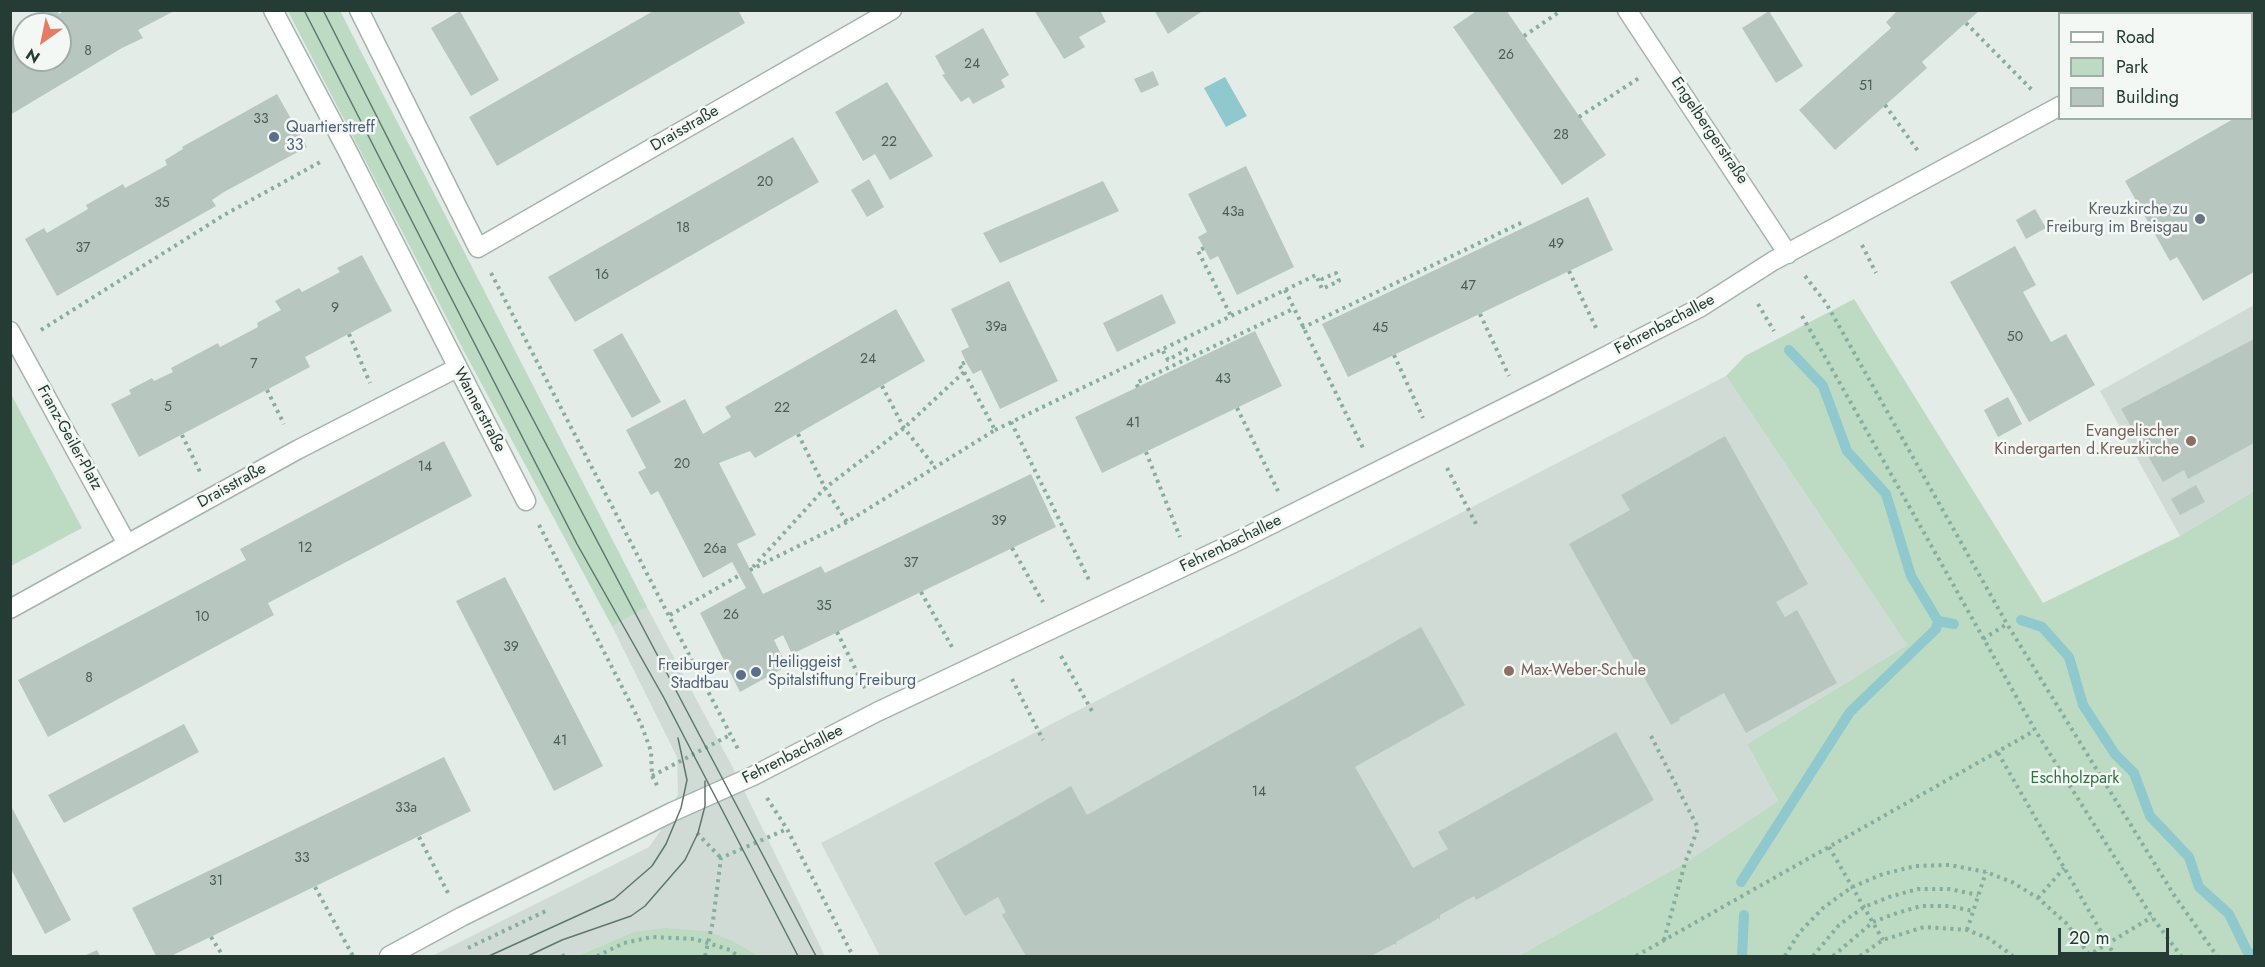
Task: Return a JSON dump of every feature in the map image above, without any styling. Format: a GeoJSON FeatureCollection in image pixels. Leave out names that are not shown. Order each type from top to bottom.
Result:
{"type":"FeatureCollection","features":[{"type":"Feature","properties":{"kind":"street","name":"Wannerstraße"},"geometry":{"type":"LineString","coordinates":[[273,10],[526,501]]}},
{"type":"Feature","properties":{"kind":"street"},"geometry":{"type":"LineString","coordinates":[[359,10],[478,248]]}},
{"type":"Feature","properties":{"kind":"street","name":"Draisstraße"},"geometry":{"type":"LineString","coordinates":[[478,248],[892,10]]}},
{"type":"Feature","properties":{"kind":"street","name":"Engelbergerstraße"},"geometry":{"type":"LineString","coordinates":[[1627,10],[1788,254]]}},
{"type":"Feature","properties":{"kind":"street","name":"Fehrenbachallee"},"geometry":{"type":"LineString","coordinates":[[389,957],[461,917],[672,812],[753,776],[877,712],[1290,515],[1520,400],[1701,307],[1788,254],[2055,108]]}},
{"type":"Feature","properties":{"kind":"street","name":"Franz-Geiler-Platz"},"geometry":{"type":"LineString","coordinates":[[14,338],[127,544]]}},
{"type":"Feature","properties":{"kind":"street","name":"Draisstraße"},"geometry":{"type":"LineString","coordinates":[[10,609],[297,450],[381,409],[457,368]]}},
{"type":"Feature","properties":{"kind":"path"},"geometry":{"type":"LineString","coordinates":[[1524,36],[1562,10]]}},
{"type":"Feature","properties":{"kind":"path"},"geometry":{"type":"LineString","coordinates":[[1966,23],[2055,108]]}},
{"type":"Feature","properties":{"kind":"path"},"geometry":{"type":"LineString","coordinates":[[1579,117],[1663,63]]}},
{"type":"Feature","properties":{"kind":"path"},"geometry":{"type":"LineString","coordinates":[[1885,105],[1934,174]]}},
{"type":"Feature","properties":{"kind":"path"},"geometry":{"type":"LineString","coordinates":[[14,338],[224,214],[346,148]]}},
{"type":"Feature","properties":{"kind":"path"},"geometry":{"type":"LineString","coordinates":[[1302,328],[1505,234],[1525,221]]}},
{"type":"Feature","properties":{"kind":"path"},"geometry":{"type":"LineString","coordinates":[[478,248],[577,443],[670,615],[730,735],[787,829],[853,957]]}},
{"type":"Feature","properties":{"kind":"path"},"geometry":{"type":"LineString","coordinates":[[1204,248],[1198,251],[1231,316]]}},
{"type":"Feature","properties":{"kind":"path"},"geometry":{"type":"LineString","coordinates":[[1788,254],[1826,303],[2007,624],[2174,894],[2217,957]]}},
{"type":"Feature","properties":{"kind":"path"},"geometry":{"type":"LineString","coordinates":[[1569,272],[1608,355]]}},
{"type":"Feature","properties":{"kind":"path"},"geometry":{"type":"LineString","coordinates":[[963,372],[904,428],[825,488],[750,570],[847,522],[1011,422],[1163,351],[1316,275],[1322,289],[1339,281],[1336,273],[1322,279],[1320,276]]}},
{"type":"Feature","properties":{"kind":"path"},"geometry":{"type":"LineString","coordinates":[[1285,290],[1376,473]]}},
{"type":"Feature","properties":{"kind":"path"},"geometry":{"type":"LineString","coordinates":[[1138,387],[1136,384],[1174,368],[1293,309]]}},
{"type":"Feature","properties":{"kind":"path"},"geometry":{"type":"LineString","coordinates":[[1480,314],[1520,400]]}},
{"type":"Feature","properties":{"kind":"path"},"geometry":{"type":"LineString","coordinates":[[1802,316],[2035,730],[2152,916],[2181,957]]}},
{"type":"Feature","properties":{"kind":"path"},"geometry":{"type":"LineString","coordinates":[[350,334],[381,409]]}},
{"type":"Feature","properties":{"kind":"path"},"geometry":{"type":"LineString","coordinates":[[1163,351],[1168,360],[1186,350],[1182,346]]}},
{"type":"Feature","properties":{"kind":"path"},"geometry":{"type":"LineString","coordinates":[[1394,355],[1434,443],[1476,524]]}},
{"type":"Feature","properties":{"kind":"path"},"geometry":{"type":"LineString","coordinates":[[966,362],[959,365],[995,430]]}},
{"type":"Feature","properties":{"kind":"path"},"geometry":{"type":"LineString","coordinates":[[882,386],[904,428],[935,467]]}},
{"type":"Feature","properties":{"kind":"path"},"geometry":{"type":"LineString","coordinates":[[267,390],[297,450]]}},
{"type":"Feature","properties":{"kind":"path"},"geometry":{"type":"LineString","coordinates":[[1237,408],[1290,515]]}},
{"type":"Feature","properties":{"kind":"path"},"geometry":{"type":"LineString","coordinates":[[1011,422],[1102,605]]}},
{"type":"Feature","properties":{"kind":"path"},"geometry":{"type":"LineString","coordinates":[[798,434],[825,488],[847,522]]}},
{"type":"Feature","properties":{"kind":"path"},"geometry":{"type":"LineString","coordinates":[[182,435],[212,498]]}},
{"type":"Feature","properties":{"kind":"path"},"geometry":{"type":"LineString","coordinates":[[1146,452],[1191,563]]}},
{"type":"Feature","properties":{"kind":"path"},"geometry":{"type":"LineString","coordinates":[[526,501],[640,724],[651,751],[652,776],[672,812]]}},
{"type":"Feature","properties":{"kind":"path"},"geometry":{"type":"LineString","coordinates":[[1012,548],[1093,713]]}},
{"type":"Feature","properties":{"kind":"path"},"geometry":{"type":"LineString","coordinates":[[670,615],[740,575]]}},
{"type":"Feature","properties":{"kind":"path"},"geometry":{"type":"LineString","coordinates":[[921,592],[965,670]]}},
{"type":"Feature","properties":{"kind":"path"},"geometry":{"type":"LineString","coordinates":[[1983,639],[2007,624]]}},
{"type":"Feature","properties":{"kind":"path"},"geometry":{"type":"LineString","coordinates":[[837,632],[877,712]]}},
{"type":"Feature","properties":{"kind":"path"},"geometry":{"type":"LineString","coordinates":[[1000,654],[1044,740]]}},
{"type":"Feature","properties":{"kind":"path"},"geometry":{"type":"LineString","coordinates":[[1636,957],[2035,730]]}},
{"type":"Feature","properties":{"kind":"path"},"geometry":{"type":"LineString","coordinates":[[652,776],[730,735]]}},
{"type":"Feature","properties":{"kind":"path"},"geometry":{"type":"LineString","coordinates":[[1652,736],[1698,828],[1685,863],[1664,941]]}},
{"type":"Feature","properties":{"kind":"path"},"geometry":{"type":"LineString","coordinates":[[1998,753],[2115,957]]}},
{"type":"Feature","properties":{"kind":"path"},"geometry":{"type":"LineString","coordinates":[[705,957],[721,858],[787,829]]}},
{"type":"Feature","properties":{"kind":"path"},"geometry":{"type":"LineString","coordinates":[[419,837],[461,917]]}},
{"type":"Feature","properties":{"kind":"path"},"geometry":{"type":"LineString","coordinates":[[1829,847],[1882,940]]}},
{"type":"Feature","properties":{"kind":"path"},"geometry":{"type":"LineString","coordinates":[[1785,957],[1799,933],[1823,908],[1852,887],[1883,874],[1916,866],[1950,866],[1986,872],[2012,882],[2038,898],[2067,924],[2088,956],[2152,916]]}},
{"type":"Feature","properties":{"kind":"path"},"geometry":{"type":"LineString","coordinates":[[2038,898],[2064,868]]}},
{"type":"Feature","properties":{"kind":"path"},"geometry":{"type":"LineString","coordinates":[[1967,930],[1986,872]]}},
{"type":"Feature","properties":{"kind":"path"},"geometry":{"type":"LineString","coordinates":[[315,887],[352,957]]}},
{"type":"Feature","properties":{"kind":"path"},"geometry":{"type":"LineString","coordinates":[[1813,957],[1839,925],[1864,907],[1918,890],[1949,889],[1978,894]]}},
{"type":"Feature","properties":{"kind":"path"},"geometry":{"type":"LineString","coordinates":[[1833,957],[1851,938],[1873,922],[1921,906],[1949,906],[1973,911]]}},
{"type":"Feature","properties":{"kind":"path"},"geometry":{"type":"LineString","coordinates":[[461,952],[548,910]]}},
{"type":"Feature","properties":{"kind":"path"},"geometry":{"type":"LineString","coordinates":[[1860,957],[1882,940],[1924,927],[1967,930],[1988,938],[2013,957]]}},
{"type":"Feature","properties":{"kind":"path"},"geometry":{"type":"LineString","coordinates":[[211,937],[223,957]]}},
{"type":"Feature","properties":{"kind":"path"},"geometry":{"type":"LineString","coordinates":[[597,957],[624,944],[652,937],[709,942],[738,957]]}},
{"type":"Feature","properties":{"kind":"path"},"geometry":{"type":"LineString","coordinates":[[562,957],[568,954]]}},
{"type":"Feature","properties":{"kind":"shaded area"},"geometry":{"type":"Polygon","coordinates":[[[288,11],[340,11],[647,607],[732,766],[825,956],[759,956],[735,942],[633,932],[577,956],[432,956],[649,847],[661,830],[678,794],[677,757],[612,626],[464,351],[288,11]]]}},
{"type":"Feature","properties":{"kind":"shaded area","name":"Evangelischer Kindergarten d.Kreuzkirche"},"geometry":{"type":"Polygon","coordinates":[[[2254,305],[2254,491],[2180,536],[2100,391],[2254,305]]]}},
{"type":"Feature","properties":{"kind":"shaded area","name":"Max-Weber-Schule"},"geometry":{"type":"Polygon","coordinates":[[[1726,376],[1907,645],[1747,744],[1778,801],[1685,863],[1518,956],[880,956],[821,843],[1726,376]]]}},
{"type":"Feature","properties":{"kind":"green space"},"geometry":{"type":"Polygon","coordinates":[[[288,11],[340,11],[647,607],[612,626],[464,351],[288,11]]]}},
{"type":"Feature","properties":{"kind":"green space","name":"Eschholzpark"},"geometry":{"type":"Polygon","coordinates":[[[1854,299],[2043,603],[2180,536],[2254,491],[2254,956],[1518,956],[1685,863],[1778,801],[1747,744],[1907,645],[1726,376],[1745,356],[1854,299]]]}},
{"type":"Feature","properties":{"kind":"green space"},"geometry":{"type":"Polygon","coordinates":[[[10,392],[82,528],[11,566],[10,566],[10,392]]]}},
{"type":"Feature","properties":{"kind":"green space"},"geometry":{"type":"Polygon","coordinates":[[[666,928],[707,931],[735,942],[759,956],[577,956],[633,932],[666,928]]]}},
{"type":"Feature","properties":{"kind":"water"},"geometry":{"type":"Polygon","coordinates":[[[1225,77],[1247,116],[1226,127],[1204,88],[1225,77]]]}},
{"type":"Feature","properties":{"kind":"building"},"geometry":{"type":"Polygon","coordinates":[[[66,10],[176,10],[138,30],[143,38],[122,48],[10,115],[10,43],[12,42],[12,72],[72,72],[72,12],[62,12],[66,10]]]}},
{"type":"Feature","properties":{"kind":"building"},"geometry":{"type":"Polygon","coordinates":[[[655,10],[738,10],[745,23],[497,166],[469,117],[655,10]]]}},
{"type":"Feature","properties":{"kind":"building"},"geometry":{"type":"Polygon","coordinates":[[[1034,10],[1100,10],[1106,22],[1079,37],[1085,47],[1064,59],[1034,10]]]}},
{"type":"Feature","properties":{"kind":"building"},"geometry":{"type":"Polygon","coordinates":[[[1154,10],[1204,10],[1168,34],[1154,10]]]}},
{"type":"Feature","properties":{"kind":"building"},"geometry":{"type":"Polygon","coordinates":[[[1478,10],[1506,10],[1606,155],[1562,185],[1453,27],[1478,10]]]}},
{"type":"Feature","properties":{"kind":"building"},"geometry":{"type":"Polygon","coordinates":[[[1898,10],[1980,10],[1922,62],[1927,68],[1835,150],[1799,110],[1891,28],[1886,22],[1898,10]]]}},
{"type":"Feature","properties":{"kind":"building"},"geometry":{"type":"Polygon","coordinates":[[[460,11],[499,80],[471,96],[431,28],[460,11]]]}},
{"type":"Feature","properties":{"kind":"building"},"geometry":{"type":"Polygon","coordinates":[[[1769,11],[1803,66],[1776,83],[1742,28],[1769,11]]]}},
{"type":"Feature","properties":{"kind":"building"},"geometry":{"type":"Polygon","coordinates":[[[983,28],[1009,75],[1001,80],[1005,87],[973,104],[969,97],[961,102],[942,75],[945,74],[935,56],[983,28]]]}},
{"type":"Feature","properties":{"kind":"building"},"geometry":{"type":"Polygon","coordinates":[[[1153,71],[1159,85],[1141,93],[1134,79],[1153,71]]]}},
{"type":"Feature","properties":{"kind":"building"},"geometry":{"type":"Polygon","coordinates":[[[887,82],[933,156],[890,180],[875,154],[863,161],[835,112],[887,82]]]}},
{"type":"Feature","properties":{"kind":"building"},"geometry":{"type":"Polygon","coordinates":[[[277,94],[307,147],[224,192],[212,200],[216,206],[57,296],[25,239],[44,228],[47,233],[88,209],[86,205],[123,184],[125,188],[167,165],[165,160],[183,149],[182,147],[277,94]]]}},
{"type":"Feature","properties":{"kind":"building","name":"Kreuzkirche zu Freiburg im Breisgau"},"geometry":{"type":"Polygon","coordinates":[[[2253,109],[2254,272],[2203,301],[2177,257],[2170,261],[2125,181],[2232,120],[2253,120],[2253,109]]]}},
{"type":"Feature","properties":{"kind":"building"},"geometry":{"type":"Polygon","coordinates":[[[793,137],[819,182],[575,322],[548,277],[793,137]]]}},
{"type":"Feature","properties":{"kind":"building"},"geometry":{"type":"Polygon","coordinates":[[[1246,166],[1294,267],[1237,295],[1218,256],[1210,260],[1198,237],[1207,232],[1188,194],[1246,166]]]}},
{"type":"Feature","properties":{"kind":"building"},"geometry":{"type":"Polygon","coordinates":[[[869,179],[884,207],[867,217],[851,190],[869,179]]]}},
{"type":"Feature","properties":{"kind":"building"},"geometry":{"type":"Polygon","coordinates":[[[1103,181],[1119,211],[1000,263],[983,233],[1103,181]]]}},
{"type":"Feature","properties":{"kind":"building"},"geometry":{"type":"Polygon","coordinates":[[[1588,197],[1613,250],[1348,377],[1322,324],[1588,197]]]}},
{"type":"Feature","properties":{"kind":"building"},"geometry":{"type":"Polygon","coordinates":[[[2035,209],[2046,228],[2026,239],[2016,220],[2035,209]]]}},
{"type":"Feature","properties":{"kind":"building"},"geometry":{"type":"Polygon","coordinates":[[[2015,246],[2036,285],[2023,292],[2051,342],[2066,334],[2095,385],[2029,422],[1950,282],[2015,246]]]}},
{"type":"Feature","properties":{"kind":"building"},"geometry":{"type":"Polygon","coordinates":[[[362,255],[392,311],[305,357],[310,367],[139,457],[111,404],[131,394],[129,390],[152,378],[154,381],[173,372],[171,368],[218,343],[220,347],[258,327],[257,323],[281,310],[275,301],[299,288],[302,292],[340,272],[337,268],[362,255]]]}},
{"type":"Feature","properties":{"kind":"building"},"geometry":{"type":"Polygon","coordinates":[[[1009,281],[1058,381],[1000,409],[981,370],[973,374],[966,362],[961,351],[969,347],[951,309],[1009,281]]]}},
{"type":"Feature","properties":{"kind":"building"},"geometry":{"type":"Polygon","coordinates":[[[1162,294],[1176,323],[1117,352],[1103,323],[1162,294]]]}},
{"type":"Feature","properties":{"kind":"building"},"geometry":{"type":"Polygon","coordinates":[[[896,309],[925,361],[755,458],[750,451],[719,463],[756,535],[737,544],[763,594],[821,566],[825,573],[1031,474],[1056,527],[792,654],[783,635],[774,640],[787,666],[740,692],[700,613],[746,588],[732,562],[703,578],[658,491],[651,495],[638,472],[646,468],[626,430],[685,399],[703,434],[731,417],[725,407],[896,309]]]}},
{"type":"Feature","properties":{"kind":"building"},"geometry":{"type":"Polygon","coordinates":[[[1255,331],[1282,386],[1102,473],[1075,417],[1255,331]]]}},
{"type":"Feature","properties":{"kind":"building"},"geometry":{"type":"Polygon","coordinates":[[[622,333],[661,402],[632,418],[593,350],[622,333]]]}},
{"type":"Feature","properties":{"kind":"building"},"geometry":{"type":"Polygon","coordinates":[[[2254,339],[2254,443],[2188,479],[2184,470],[2163,482],[2121,409],[2254,339]]]}},
{"type":"Feature","properties":{"kind":"building"},"geometry":{"type":"Polygon","coordinates":[[[2008,397],[2022,424],[1998,437],[1984,410],[2008,397]]]}},
{"type":"Feature","properties":{"kind":"building"},"geometry":{"type":"Polygon","coordinates":[[[1725,436],[1808,584],[1776,602],[1785,617],[1797,610],[1837,683],[1746,733],[1724,693],[1679,718],[1680,720],[1671,725],[1569,544],[1630,510],[1621,495],[1725,436]]]}},
{"type":"Feature","properties":{"kind":"building"},"geometry":{"type":"Polygon","coordinates":[[[444,441],[472,496],[268,603],[274,615],[48,737],[18,680],[246,560],[240,549],[444,441]]]}},
{"type":"Feature","properties":{"kind":"building"},"geometry":{"type":"Polygon","coordinates":[[[2196,485],[2205,502],[2180,515],[2171,499],[2196,485]]]}},
{"type":"Feature","properties":{"kind":"building"},"geometry":{"type":"Polygon","coordinates":[[[505,577],[603,766],[554,791],[456,601],[505,577]]]}},
{"type":"Feature","properties":{"kind":"building"},"geometry":{"type":"Polygon","coordinates":[[[1421,627],[1465,705],[1355,767],[1413,868],[1448,849],[1438,832],[1616,732],[1654,800],[1476,900],[1474,896],[1440,915],[1440,921],[1439,918],[1396,942],[1397,945],[1394,944],[1371,956],[1026,956],[1002,915],[1006,912],[998,897],[965,916],[934,863],[1071,786],[1087,815],[1421,627]]]}},
{"type":"Feature","properties":{"kind":"building"},"geometry":{"type":"Polygon","coordinates":[[[184,724],[199,752],[64,823],[48,795],[184,724]]]}},
{"type":"Feature","properties":{"kind":"building"},"geometry":{"type":"Polygon","coordinates":[[[444,757],[471,811],[171,956],[156,956],[132,908],[444,757]]]}},
{"type":"Feature","properties":{"kind":"building"},"geometry":{"type":"Polygon","coordinates":[[[10,804],[71,920],[45,934],[10,867],[10,804]]]}},
{"type":"Feature","properties":{"kind":"building"},"geometry":{"type":"Polygon","coordinates":[[[97,950],[100,956],[84,956],[97,950]]]}},
{"type":"Feature","properties":{"kind":"waterway"},"geometry":{"type":"LineString","coordinates":[[1789,350],[1823,386],[1847,451],[1886,494],[1911,576],[1938,621],[1954,624]]}},
{"type":"Feature","properties":{"kind":"waterway"},"geometry":{"type":"LineString","coordinates":[[2021,620],[2042,627],[2069,657],[2083,705],[2115,754],[2134,773],[2150,816],[2189,857],[2199,887],[2229,914],[2247,951],[2254,956]]}},
{"type":"Feature","properties":{"kind":"waterway"},"geometry":{"type":"LineString","coordinates":[[1741,882],[1850,712],[1936,629],[1938,621]]}},
{"type":"Feature","properties":{"kind":"waterway"},"geometry":{"type":"LineString","coordinates":[[1742,956],[1744,915]]}},
{"type":"Feature","properties":{"kind":"tram line"},"geometry":{"type":"LineString","coordinates":[[304,10],[577,544],[664,698],[798,956]]}},
{"type":"Feature","properties":{"kind":"tram line"},"geometry":{"type":"LineString","coordinates":[[323,10],[458,277],[816,956]]}},
{"type":"Feature","properties":{"kind":"tram line"},"geometry":{"type":"LineString","coordinates":[[489,956],[614,899],[652,866],[666,844],[681,808],[687,780],[678,738]]}},
{"type":"Feature","properties":{"kind":"tram line"},"geometry":{"type":"LineString","coordinates":[[528,956],[562,940],[631,916],[645,906],[685,860],[698,833],[705,806],[705,781]]}},
{"type":"Feature","properties":{"kind":"place","name":"Quartierstreff 33"},"geometry":{"type":"Point","coordinates":[274,137]}},
{"type":"Feature","properties":{"kind":"place","name":"Kreuzkirche zu Freiburg im Breisgau"},"geometry":{"type":"Point","coordinates":[2200,219]}},
{"type":"Feature","properties":{"kind":"place","name":"Evangelischer Kindergarten d.Kreuzkirche"},"geometry":{"type":"Point","coordinates":[2191,441]}},
{"type":"Feature","properties":{"kind":"place","name":"Max-Weber-Schule"},"geometry":{"type":"Point","coordinates":[1509,671]}},
{"type":"Feature","properties":{"kind":"place","name":"Heiliggeist Spitalstiftung Freiburg"},"geometry":{"type":"Point","coordinates":[756,672]}},
{"type":"Feature","properties":{"kind":"place","name":"Freiburger Stadtbau"},"geometry":{"type":"Point","coordinates":[741,675]}}]}
